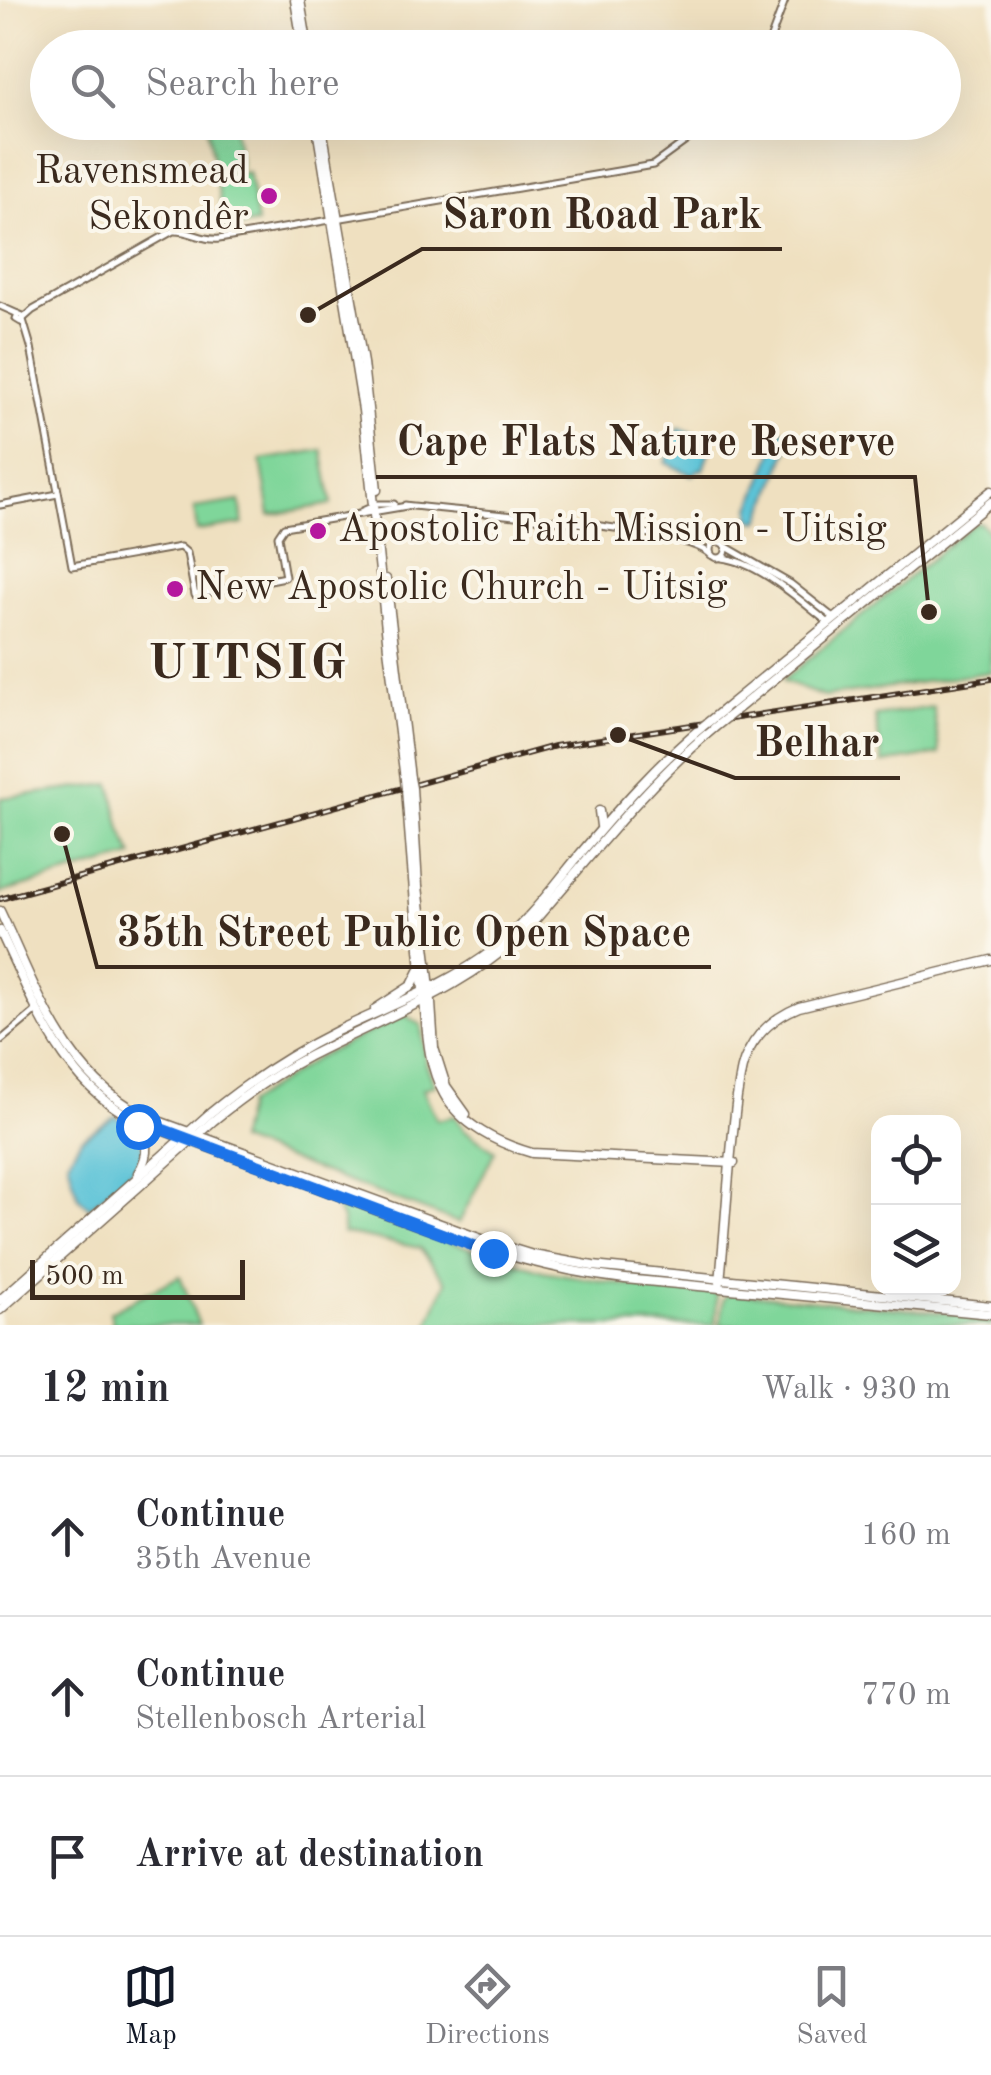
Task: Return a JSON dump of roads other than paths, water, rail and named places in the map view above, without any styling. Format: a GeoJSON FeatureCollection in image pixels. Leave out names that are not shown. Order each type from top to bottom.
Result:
{"type":"FeatureCollection","features":[{"type":"Feature","properties":{"kind":"main road"},"geometry":{"type":"LineString","coordinates":[[297,0],[302,30]]}},
{"type":"Feature","properties":{"kind":"main road"},"geometry":{"type":"LineString","coordinates":[[321,140],[364,374],[418,886],[430,1058],[444,1094],[460,1116],[516,1148],[545,1154],[732,1163]]}},
{"type":"Feature","properties":{"kind":"main road"},"geometry":{"type":"LineString","coordinates":[[342,1029],[459,982],[496,957],[525,932],[677,760],[991,491]]}},
{"type":"Feature","properties":{"kind":"main road"},"geometry":{"type":"LineString","coordinates":[[0,1300],[133,1180],[246,1095],[427,993],[492,950],[517,928],[652,771],[723,710],[991,502]]}},
{"type":"Feature","properties":{"kind":"main road"},"geometry":{"type":"LineString","coordinates":[[597,834],[602,822],[599,811]]}},
{"type":"Feature","properties":{"kind":"main road"},"geometry":{"type":"LineString","coordinates":[[0,912],[54,1043],[78,1077],[129,1117],[144,1136],[146,1161],[133,1180]]}},
{"type":"Feature","properties":{"kind":"main road"},"geometry":{"type":"LineString","coordinates":[[0,930],[69,1050],[93,1079],[134,1110],[190,1136],[458,1240],[531,1264],[592,1276],[722,1284],[991,1314]]}},
{"type":"Feature","properties":{"kind":"main road"},"geometry":{"type":"LineString","coordinates":[[722,1284],[740,1076],[750,1048],[766,1027],[803,1005],[991,960]]}},
{"type":"Feature","properties":{"kind":"main road"},"geometry":{"type":"LineString","coordinates":[[424,966],[435,980],[452,977]]}},
{"type":"Feature","properties":{"kind":"main road"},"geometry":{"type":"LineString","coordinates":[[0,1310],[243,1087],[412,986],[424,966]]}},
{"type":"Feature","properties":{"kind":"main road"},"geometry":{"type":"LineString","coordinates":[[129,1117],[510,1249],[592,1266],[702,1277],[722,1284],[746,1281],[991,1306]]}},
{"type":"Feature","properties":{"kind":"main road"},"geometry":{"type":"LineString","coordinates":[[702,1277],[717,1271],[724,1261]]}},
{"type":"Feature","properties":{"kind":"main road"},"geometry":{"type":"LineString","coordinates":[[724,1261],[730,1274],[746,1281]]}},
{"type":"Feature","properties":{"kind":"street"},"geometry":{"type":"LineString","coordinates":[[774,30],[785,0]]}},
{"type":"Feature","properties":{"kind":"street"},"geometry":{"type":"LineString","coordinates":[[20,318],[178,230],[215,240],[655,164],[688,140]]}},
{"type":"Feature","properties":{"kind":"street"},"geometry":{"type":"LineString","coordinates":[[1,307],[20,318],[27,334],[72,566],[176,546],[184,549],[196,595],[285,577],[278,536],[281,528],[376,508],[408,506],[720,542],[802,592],[835,624]]}},
{"type":"Feature","properties":{"kind":"street"},"geometry":{"type":"LineString","coordinates":[[0,505],[58,494]]}},
{"type":"Feature","properties":{"kind":"street"},"geometry":{"type":"LineString","coordinates":[[683,540],[716,558],[751,568],[835,624]]}},
{"type":"Feature","properties":{"kind":"street"},"geometry":{"type":"LineString","coordinates":[[710,555],[712,544]]}},
{"type":"Feature","properties":{"kind":"street"},"geometry":{"type":"LineString","coordinates":[[722,558],[724,546]]}},
{"type":"Feature","properties":{"kind":"street"},"geometry":{"type":"LineString","coordinates":[[796,598],[802,592]]}},
{"type":"Feature","properties":{"kind":"street"},"geometry":{"type":"LineString","coordinates":[[0,1042],[42,1008]]}},
{"type":"Feature","properties":{"kind":"water"},"geometry":{"type":"Polygon","coordinates":[[[679,428],[712,441],[703,470],[692,475],[666,463],[679,428]]]}},
{"type":"Feature","properties":{"kind":"water"},"geometry":{"type":"Polygon","coordinates":[[[783,430],[793,436],[757,521],[751,518],[751,508],[783,430]]]}},
{"type":"Feature","properties":{"kind":"water"},"geometry":{"type":"Polygon","coordinates":[[[116,1116],[136,1130],[144,1147],[140,1163],[90,1208],[78,1197],[68,1161],[81,1139],[116,1116]]]}},
{"type":"Feature","properties":{"kind":"railway"},"geometry":{"type":"LineString","coordinates":[[0,899],[555,746],[991,679]]}},
{"type":"Feature","properties":{"kind":"place","name":"Ravensmead Sekondêr"},"geometry":{"type":"Point","coordinates":[269,196]}},
{"type":"Feature","properties":{"kind":"place","name":"Saron Road Park"},"geometry":{"type":"Point","coordinates":[308,315]}},
{"type":"Feature","properties":{"kind":"place","name":"Apostolic Faith Mission - Uitsig"},"geometry":{"type":"Point","coordinates":[318,531]}},
{"type":"Feature","properties":{"kind":"place","name":"New Apostolic Church - Uitsig"},"geometry":{"type":"Point","coordinates":[175,589]}},
{"type":"Feature","properties":{"kind":"place","name":"Cape Flats Nature Reserve"},"geometry":{"type":"Point","coordinates":[929,612]}},
{"type":"Feature","properties":{"kind":"place","name":"Belhar"},"geometry":{"type":"Point","coordinates":[618,735]}},
{"type":"Feature","properties":{"kind":"place","name":"35th Street Public Open Space"},"geometry":{"type":"Point","coordinates":[62,834]}},
{"type":"Feature","properties":{"kind":"district","name":"UITSIG"},"geometry":{"type":"Point","coordinates":[248,665]}}]}
